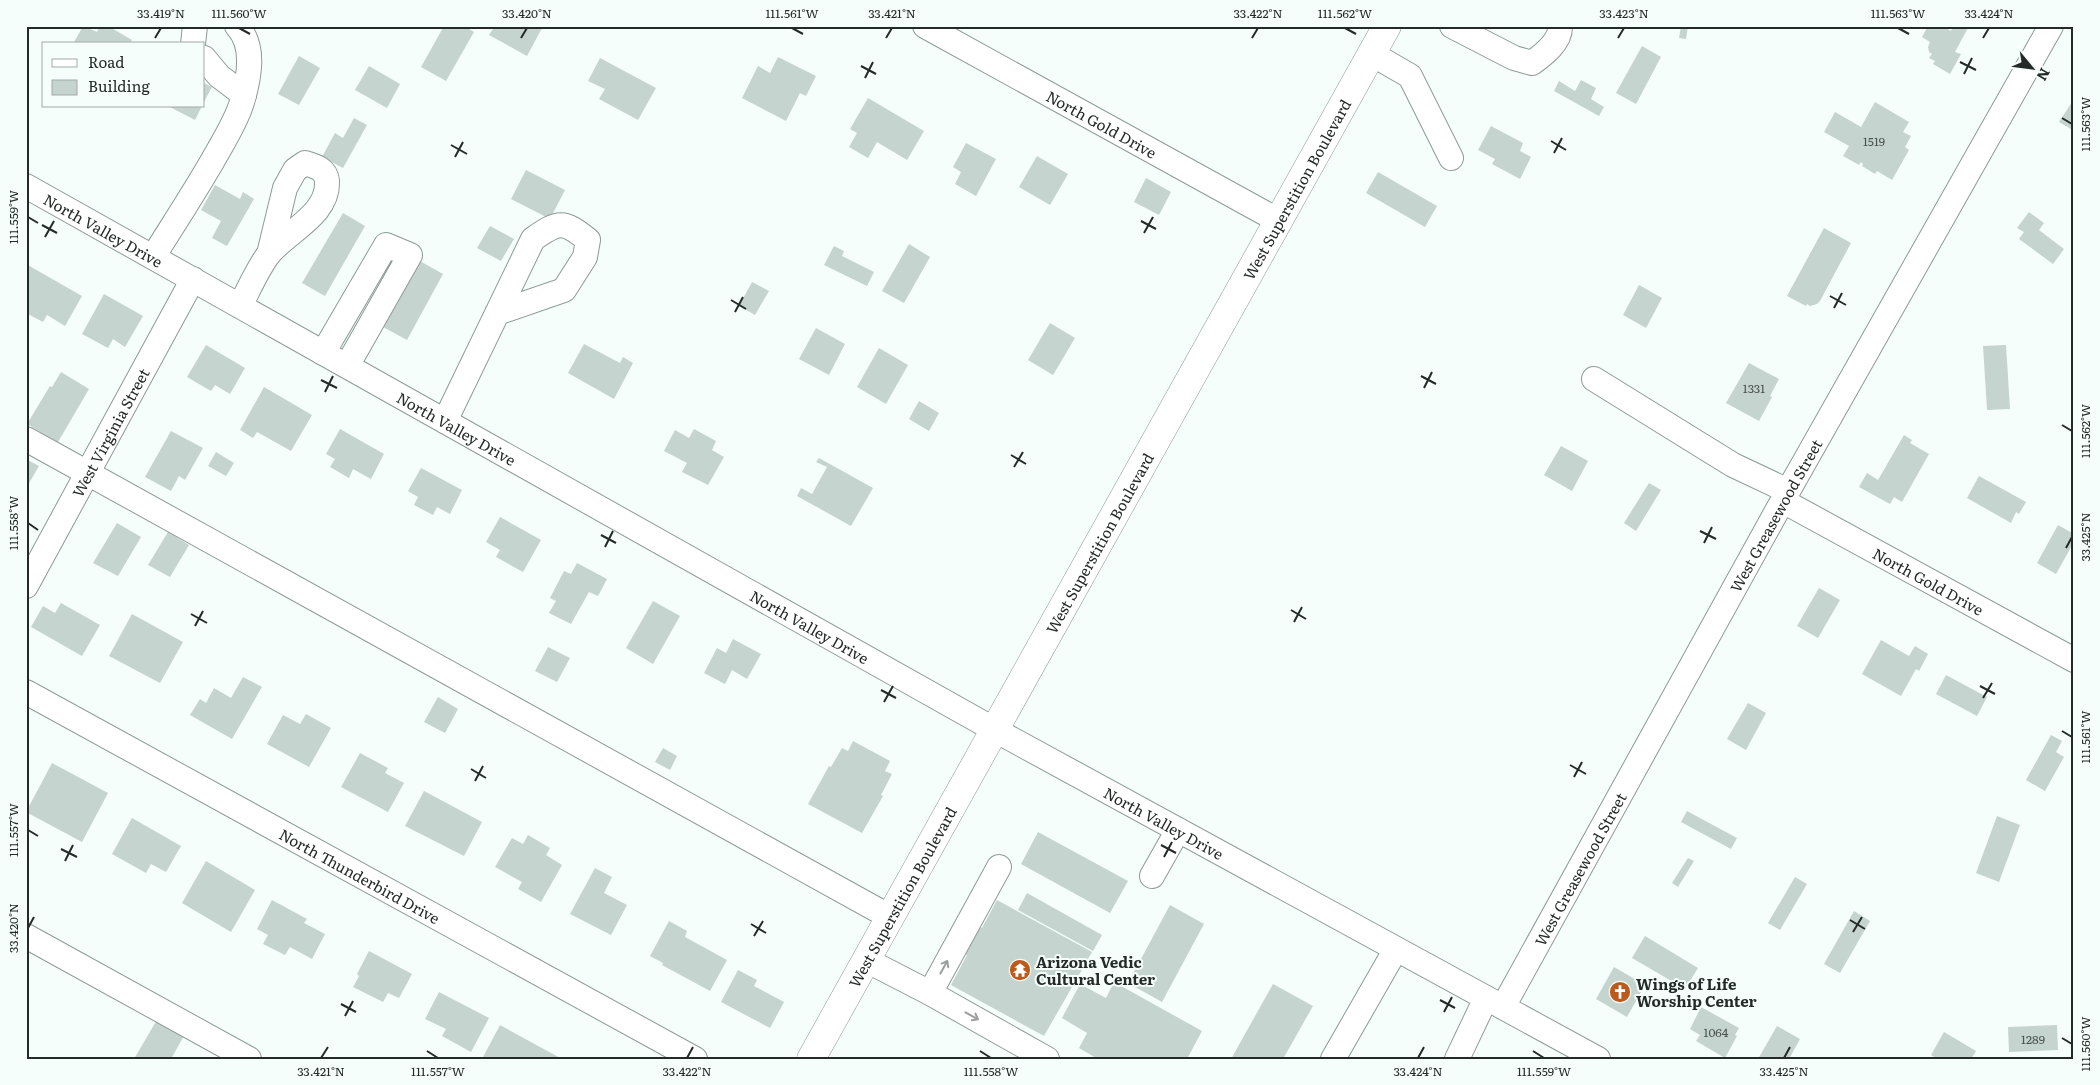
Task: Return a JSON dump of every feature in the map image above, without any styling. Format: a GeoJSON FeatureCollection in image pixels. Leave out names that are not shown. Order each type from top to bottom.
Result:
{"type":"FeatureCollection","features":[{"type":"Feature","properties":{"kind":"main road","name":"West Superstition Boulevard"},"geometry":{"type":"LineString","coordinates":[[811,1059],[1387,26]]}},
{"type":"Feature","properties":{"kind":"street"},"geometry":{"type":"LineString","coordinates":[[193,42],[195,26]]}},
{"type":"Feature","properties":{"kind":"street"},"geometry":{"type":"LineString","coordinates":[[153,258],[229,133],[244,95],[248,76],[249,48],[242,32],[237,26]]}},
{"type":"Feature","properties":{"kind":"street","name":"North Gold Drive"},"geometry":{"type":"LineString","coordinates":[[925,26],[1279,221]]}},
{"type":"Feature","properties":{"kind":"street"},"geometry":{"type":"LineString","coordinates":[[1466,29],[1514,58],[1532,63],[1546,53],[1560,33],[1560,26]]}},
{"type":"Feature","properties":{"kind":"street","name":"West Greasewood Street"},"geometry":{"type":"LineString","coordinates":[[1457,1059],[1494,1002],[1786,496],[2051,26]]}},
{"type":"Feature","properties":{"kind":"street"},"geometry":{"type":"LineString","coordinates":[[1372,54],[1410,76],[1451,158]]}},
{"type":"Feature","properties":{"kind":"street"},"geometry":{"type":"LineString","coordinates":[[205,59],[219,76],[244,95]]}},
{"type":"Feature","properties":{"kind":"street","name":"North Valley Drive"},"geometry":{"type":"LineString","coordinates":[[26,186],[995,730],[1598,1059]]}},
{"type":"Feature","properties":{"kind":"street"},"geometry":{"type":"LineString","coordinates":[[323,353],[386,245],[410,255],[346,366]]}},
{"type":"Feature","properties":{"kind":"street"},"geometry":{"type":"LineString","coordinates":[[240,306],[269,254]]}},
{"type":"Feature","properties":{"kind":"street","name":"West Virginia Street"},"geometry":{"type":"LineString","coordinates":[[26,586],[193,280]]}},
{"type":"Feature","properties":{"kind":"street"},"geometry":{"type":"LineString","coordinates":[[445,421],[497,313]]}},
{"type":"Feature","properties":{"kind":"street","name":"North Gold Drive"},"geometry":{"type":"LineString","coordinates":[[1594,379],[1733,465],[2074,660]]}},
{"type":"Feature","properties":{"kind":"street"},"geometry":{"type":"LineString","coordinates":[[26,438],[890,917]]}},
{"type":"Feature","properties":{"kind":"street","name":"North Thunderbird Drive"},"geometry":{"type":"LineString","coordinates":[[26,692],[695,1059]]}},
{"type":"Feature","properties":{"kind":"street"},"geometry":{"type":"LineString","coordinates":[[1152,876],[1178,830]]}},
{"type":"Feature","properties":{"kind":"street"},"geometry":{"type":"LineString","coordinates":[[930,992],[999,867]]}},
{"type":"Feature","properties":{"kind":"street"},"geometry":{"type":"LineString","coordinates":[[26,936],[249,1059]]}},
{"type":"Feature","properties":{"kind":"street"},"geometry":{"type":"LineString","coordinates":[[1333,1059],[1396,949]]}},
{"type":"Feature","properties":{"kind":"street"},"geometry":{"type":"LineString","coordinates":[[866,960],[930,992],[1047,1059]]}},
{"type":"Feature","properties":{"kind":"building"},"geometry":{"type":"Polygon","coordinates":[[[83,26],[97,32],[100,26],[108,26],[132,40],[130,42],[74,42],[83,26]]]}},
{"type":"Feature","properties":{"kind":"building"},"geometry":{"type":"Polygon","coordinates":[[[444,26],[464,26],[474,32],[446,81],[421,67],[444,26]]]}},
{"type":"Feature","properties":{"kind":"building"},"geometry":{"type":"Polygon","coordinates":[[[495,26],[539,26],[542,28],[527,56],[489,35],[495,26]]]}},
{"type":"Feature","properties":{"kind":"building"},"geometry":{"type":"Polygon","coordinates":[[[1681,26],[1688,26],[1686,39],[1679,38],[1681,26]]]}},
{"type":"Feature","properties":{"kind":"building"},"geometry":{"type":"Polygon","coordinates":[[[1924,26],[1942,26],[1951,31],[1953,26],[1969,26],[1955,52],[1961,54],[1950,74],[1933,64],[1935,61],[1929,58],[1932,54],[1929,52],[1928,47],[1930,42],[1922,37],[1927,28],[1924,26]]]}},
{"type":"Feature","properties":{"kind":"building"},"geometry":{"type":"Polygon","coordinates":[[[1642,46],[1661,57],[1636,104],[1616,93],[1642,46]]]}},
{"type":"Feature","properties":{"kind":"building"},"geometry":{"type":"Polygon","coordinates":[[[299,56],[320,68],[299,105],[278,94],[299,56]]]}},
{"type":"Feature","properties":{"kind":"building"},"geometry":{"type":"Polygon","coordinates":[[[778,57],[816,76],[806,96],[800,93],[786,121],[742,98],[758,66],[770,73],[778,57]]]}},
{"type":"Feature","properties":{"kind":"building"},"geometry":{"type":"Polygon","coordinates":[[[600,58],[656,88],[638,120],[599,99],[605,89],[588,81],[600,58]]]}},
{"type":"Feature","properties":{"kind":"building"},"geometry":{"type":"Polygon","coordinates":[[[369,66],[400,84],[387,108],[355,90],[369,66]]]}},
{"type":"Feature","properties":{"kind":"building"},"geometry":{"type":"Polygon","coordinates":[[[1581,80],[1596,88],[1591,99],[1604,107],[1599,116],[1554,91],[1559,81],[1575,91],[1581,80]]]}},
{"type":"Feature","properties":{"kind":"building"},"geometry":{"type":"Polygon","coordinates":[[[205,84],[212,87],[205,100],[205,84]]]}},
{"type":"Feature","properties":{"kind":"building"},"geometry":{"type":"Polygon","coordinates":[[[868,98],[924,131],[907,160],[877,142],[868,158],[849,147],[857,133],[850,129],[868,98]]]}},
{"type":"Feature","properties":{"kind":"building"},"geometry":{"type":"Polygon","coordinates":[[[2074,99],[2074,124],[2071,129],[2059,122],[2074,99]]]}},
{"type":"Feature","properties":{"kind":"building"},"geometry":{"type":"Polygon","coordinates":[[[1875,102],[1909,122],[1903,132],[1911,136],[1905,147],[1909,150],[1892,180],[1877,171],[1875,174],[1862,166],[1861,162],[1859,165],[1843,156],[1849,146],[1824,132],[1835,112],[1861,127],[1875,102]]]}},
{"type":"Feature","properties":{"kind":"building"},"geometry":{"type":"Polygon","coordinates":[[[172,108],[201,108],[195,120],[172,108]]]}},
{"type":"Feature","properties":{"kind":"building"},"geometry":{"type":"Polygon","coordinates":[[[354,118],[367,125],[343,168],[322,157],[335,133],[343,138],[354,118]]]}},
{"type":"Feature","properties":{"kind":"building"},"geometry":{"type":"Polygon","coordinates":[[[1491,126],[1523,143],[1520,151],[1531,157],[1520,179],[1492,164],[1495,159],[1478,150],[1491,126]]]}},
{"type":"Feature","properties":{"kind":"building"},"geometry":{"type":"Polygon","coordinates":[[[966,143],[996,159],[976,196],[955,184],[961,172],[953,167],[966,143]]]}},
{"type":"Feature","properties":{"kind":"building"},"geometry":{"type":"Polygon","coordinates":[[[1037,156],[1068,174],[1050,205],[1019,187],[1037,156]]]}},
{"type":"Feature","properties":{"kind":"building"},"geometry":{"type":"Polygon","coordinates":[[[526,170],[565,190],[550,219],[511,199],[526,170]]]}},
{"type":"Feature","properties":{"kind":"building"},"geometry":{"type":"Polygon","coordinates":[[[1378,172],[1437,206],[1425,227],[1366,193],[1378,172]]]}},
{"type":"Feature","properties":{"kind":"building"},"geometry":{"type":"Polygon","coordinates":[[[1146,178],[1171,192],[1159,215],[1134,202],[1146,178]]]}},
{"type":"Feature","properties":{"kind":"building"},"geometry":{"type":"Polygon","coordinates":[[[215,185],[240,199],[243,192],[254,199],[227,246],[212,238],[221,221],[201,210],[215,185]]]}},
{"type":"Feature","properties":{"kind":"building"},"geometry":{"type":"Polygon","coordinates":[[[2029,212],[2044,223],[2039,230],[2064,249],[2053,264],[2019,239],[2024,232],[2017,228],[2029,212]]]}},
{"type":"Feature","properties":{"kind":"building"},"geometry":{"type":"Polygon","coordinates":[[[343,213],[365,226],[325,296],[302,283],[343,213]]]}},
{"type":"Feature","properties":{"kind":"building"},"geometry":{"type":"Polygon","coordinates":[[[490,226],[514,239],[501,261],[477,248],[490,226]]]}},
{"type":"Feature","properties":{"kind":"building"},"geometry":{"type":"Polygon","coordinates":[[[1824,228],[1851,243],[1820,301],[1817,304],[1810,306],[1807,304],[1806,306],[1787,296],[1824,228]]]}},
{"type":"Feature","properties":{"kind":"building"},"geometry":{"type":"Polygon","coordinates":[[[909,244],[930,257],[904,303],[882,291],[909,244]]]}},
{"type":"Feature","properties":{"kind":"building"},"geometry":{"type":"Polygon","coordinates":[[[834,246],[844,251],[842,256],[874,272],[867,286],[824,265],[834,246]]]}},
{"type":"Feature","properties":{"kind":"building"},"geometry":{"type":"Polygon","coordinates":[[[418,260],[443,274],[407,340],[381,326],[418,260]]]}},
{"type":"Feature","properties":{"kind":"building"},"geometry":{"type":"Polygon","coordinates":[[[26,264],[82,296],[65,326],[47,315],[43,322],[26,313],[26,264]]]}},
{"type":"Feature","properties":{"kind":"building"},"geometry":{"type":"Polygon","coordinates":[[[752,282],[769,291],[755,315],[739,306],[752,282]]]}},
{"type":"Feature","properties":{"kind":"building"},"geometry":{"type":"Polygon","coordinates":[[[1639,285],[1662,298],[1646,328],[1623,315],[1639,285]]]}},
{"type":"Feature","properties":{"kind":"building"},"geometry":{"type":"Polygon","coordinates":[[[104,294],[143,316],[125,347],[113,339],[108,348],[82,334],[104,294]]]}},
{"type":"Feature","properties":{"kind":"building"},"geometry":{"type":"Polygon","coordinates":[[[1050,323],[1075,338],[1053,375],[1028,360],[1050,323]]]}},
{"type":"Feature","properties":{"kind":"building"},"geometry":{"type":"Polygon","coordinates":[[[816,328],[845,344],[829,375],[799,359],[816,328]]]}},
{"type":"Feature","properties":{"kind":"building"},"geometry":{"type":"Polygon","coordinates":[[[584,344],[620,363],[623,357],[633,363],[614,399],[568,373],[584,344]]]}},
{"type":"Feature","properties":{"kind":"building"},"geometry":{"type":"Polygon","coordinates":[[[206,345],[245,368],[230,394],[215,385],[211,391],[187,377],[206,345]]]}},
{"type":"Feature","properties":{"kind":"building"},"geometry":{"type":"Polygon","coordinates":[[[2006,345],[2010,409],[1987,410],[1983,346],[2006,345]]]}},
{"type":"Feature","properties":{"kind":"building"},"geometry":{"type":"Polygon","coordinates":[[[879,348],[908,365],[886,404],[857,387],[879,348]]]}},
{"type":"Feature","properties":{"kind":"building"},"geometry":{"type":"Polygon","coordinates":[[[1749,363],[1779,379],[1759,421],[1726,403],[1749,363]]]}},
{"type":"Feature","properties":{"kind":"building"},"geometry":{"type":"Polygon","coordinates":[[[61,372],[89,389],[58,442],[27,424],[50,386],[52,387],[61,372]]]}},
{"type":"Feature","properties":{"kind":"building"},"geometry":{"type":"Polygon","coordinates":[[[264,387],[312,415],[291,451],[257,432],[253,438],[240,430],[264,387]]]}},
{"type":"Feature","properties":{"kind":"building"},"geometry":{"type":"Polygon","coordinates":[[[919,401],[939,413],[929,431],[909,419],[919,401]]]}},
{"type":"Feature","properties":{"kind":"building"},"geometry":{"type":"Polygon","coordinates":[[[340,429],[384,454],[371,479],[353,469],[349,478],[330,467],[335,459],[326,454],[340,429]]]}},
{"type":"Feature","properties":{"kind":"building"},"geometry":{"type":"Polygon","coordinates":[[[694,429],[716,441],[712,450],[724,457],[708,485],[682,472],[687,463],[664,451],[675,430],[689,438],[694,429]]]}},
{"type":"Feature","properties":{"kind":"building"},"geometry":{"type":"Polygon","coordinates":[[[171,431],[203,448],[185,480],[179,476],[171,491],[145,477],[171,431]]]}},
{"type":"Feature","properties":{"kind":"building"},"geometry":{"type":"Polygon","coordinates":[[[1904,435],[1912,440],[1910,443],[1929,454],[1902,502],[1894,497],[1890,504],[1859,487],[1867,473],[1878,480],[1904,435]]]}},
{"type":"Feature","properties":{"kind":"building"},"geometry":{"type":"Polygon","coordinates":[[[1561,446],[1588,461],[1572,491],[1544,475],[1561,446]]]}},
{"type":"Feature","properties":{"kind":"building"},"geometry":{"type":"Polygon","coordinates":[[[216,452],[234,463],[226,476],[208,466],[216,452]]]}},
{"type":"Feature","properties":{"kind":"building"},"geometry":{"type":"Polygon","coordinates":[[[819,458],[873,488],[851,526],[797,496],[801,488],[812,494],[827,467],[816,462],[819,458]]]}},
{"type":"Feature","properties":{"kind":"building"},"geometry":{"type":"Polygon","coordinates":[[[26,459],[39,466],[28,485],[26,483],[26,459]]]}},
{"type":"Feature","properties":{"kind":"building"},"geometry":{"type":"Polygon","coordinates":[[[421,468],[462,490],[450,514],[437,507],[433,515],[414,505],[418,497],[408,491],[421,468]]]}},
{"type":"Feature","properties":{"kind":"building"},"geometry":{"type":"Polygon","coordinates":[[[1979,476],[2026,502],[2019,514],[2016,512],[2011,523],[1967,498],[1979,476]]]}},
{"type":"Feature","properties":{"kind":"building"},"geometry":{"type":"Polygon","coordinates":[[[1649,483],[1661,490],[1636,531],[1624,523],[1649,483]]]}},
{"type":"Feature","properties":{"kind":"building"},"geometry":{"type":"Polygon","coordinates":[[[500,517],[541,540],[523,572],[496,557],[500,550],[486,542],[500,517]]]}},
{"type":"Feature","properties":{"kind":"building"},"geometry":{"type":"Polygon","coordinates":[[[117,523],[141,537],[118,576],[93,563],[117,523]]]}},
{"type":"Feature","properties":{"kind":"building"},"geometry":{"type":"Polygon","coordinates":[[[2058,525],[2074,534],[2074,542],[2056,574],[2037,563],[2058,525]]]}},
{"type":"Feature","properties":{"kind":"building"},"geometry":{"type":"Polygon","coordinates":[[[168,532],[189,545],[170,577],[148,565],[168,532]]]}},
{"type":"Feature","properties":{"kind":"building"},"geometry":{"type":"Polygon","coordinates":[[[577,563],[607,579],[598,596],[589,592],[571,624],[549,613],[556,601],[550,598],[564,571],[571,574],[577,563]]]}},
{"type":"Feature","properties":{"kind":"building"},"geometry":{"type":"Polygon","coordinates":[[[1819,588],[1840,600],[1818,638],[1797,626],[1819,588]]]}},
{"type":"Feature","properties":{"kind":"building"},"geometry":{"type":"Polygon","coordinates":[[[653,601],[680,616],[653,664],[626,648],[653,601]]]}},
{"type":"Feature","properties":{"kind":"building"},"geometry":{"type":"Polygon","coordinates":[[[61,603],[100,625],[82,656],[31,627],[43,606],[55,613],[61,603]]]}},
{"type":"Feature","properties":{"kind":"building"},"geometry":{"type":"Polygon","coordinates":[[[132,614],[183,642],[160,683],[109,656],[132,614]]]}},
{"type":"Feature","properties":{"kind":"building"},"geometry":{"type":"Polygon","coordinates":[[[733,639],[761,654],[747,679],[732,670],[725,684],[704,673],[717,648],[726,653],[733,639]]]}},
{"type":"Feature","properties":{"kind":"building"},"geometry":{"type":"Polygon","coordinates":[[[1881,640],[1909,656],[1915,646],[1928,654],[1919,671],[1916,669],[1901,696],[1862,674],[1881,640]]]}},
{"type":"Feature","properties":{"kind":"building"},"geometry":{"type":"Polygon","coordinates":[[[548,647],[570,658],[557,682],[535,671],[548,647]]]}},
{"type":"Feature","properties":{"kind":"building"},"geometry":{"type":"Polygon","coordinates":[[[1946,675],[1987,697],[1977,716],[1936,694],[1946,675]]]}},
{"type":"Feature","properties":{"kind":"building"},"geometry":{"type":"Polygon","coordinates":[[[243,677],[262,687],[232,739],[190,715],[200,699],[206,703],[214,688],[231,698],[243,677]]]}},
{"type":"Feature","properties":{"kind":"building"},"geometry":{"type":"Polygon","coordinates":[[[438,697],[458,709],[445,733],[424,722],[438,697]]]}},
{"type":"Feature","properties":{"kind":"building"},"geometry":{"type":"Polygon","coordinates":[[[1748,703],[1766,713],[1746,750],[1727,739],[1748,703]]]}},
{"type":"Feature","properties":{"kind":"building"},"geometry":{"type":"Polygon","coordinates":[[[306,714],[331,728],[309,767],[267,744],[283,715],[300,724],[306,714]]]}},
{"type":"Feature","properties":{"kind":"building"},"geometry":{"type":"Polygon","coordinates":[[[2051,735],[2062,741],[2056,752],[2064,757],[2045,791],[2026,780],[2051,735]]]}},
{"type":"Feature","properties":{"kind":"building"},"geometry":{"type":"Polygon","coordinates":[[[853,741],[890,761],[885,771],[892,774],[881,795],[883,796],[862,833],[808,804],[829,766],[831,767],[842,748],[848,751],[853,741]]]}},
{"type":"Feature","properties":{"kind":"building"},"geometry":{"type":"Polygon","coordinates":[[[663,748],[677,756],[670,770],[655,762],[663,748]]]}},
{"type":"Feature","properties":{"kind":"building"},"geometry":{"type":"Polygon","coordinates":[[[360,753],[388,768],[385,773],[404,783],[388,812],[341,787],[360,753]]]}},
{"type":"Feature","properties":{"kind":"building"},"geometry":{"type":"Polygon","coordinates":[[[52,763],[108,793],[82,842],[26,812],[52,763]]]}},
{"type":"Feature","properties":{"kind":"building"},"geometry":{"type":"Polygon","coordinates":[[[424,791],[482,822],[464,856],[405,826],[424,791]]]}},
{"type":"Feature","properties":{"kind":"building"},"geometry":{"type":"Polygon","coordinates":[[[1687,811],[1737,838],[1731,849],[1681,822],[1687,811]]]}},
{"type":"Feature","properties":{"kind":"building"},"geometry":{"type":"Polygon","coordinates":[[[1997,816],[2020,825],[1999,882],[1976,873],[1997,816]]]}},
{"type":"Feature","properties":{"kind":"building"},"geometry":{"type":"Polygon","coordinates":[[[132,818],[181,846],[166,872],[151,864],[146,873],[112,854],[132,818]]]}},
{"type":"Feature","properties":{"kind":"building"},"geometry":{"type":"Polygon","coordinates":[[[1038,832],[1128,881],[1110,913],[1021,864],[1038,832]]]}},
{"type":"Feature","properties":{"kind":"building"},"geometry":{"type":"Polygon","coordinates":[[[528,835],[550,848],[546,855],[562,865],[541,902],[518,889],[522,882],[495,867],[512,838],[523,844],[528,835]]]}},
{"type":"Feature","properties":{"kind":"building"},"geometry":{"type":"Polygon","coordinates":[[[1688,858],[1694,861],[1678,887],[1672,883],[1688,858]]]}},
{"type":"Feature","properties":{"kind":"building"},"geometry":{"type":"Polygon","coordinates":[[[206,861],[255,890],[231,932],[182,903],[206,861]]]}},
{"type":"Feature","properties":{"kind":"building"},"geometry":{"type":"Polygon","coordinates":[[[595,868],[612,877],[604,893],[627,905],[611,935],[570,914],[595,868]]]}},
{"type":"Feature","properties":{"kind":"building"},"geometry":{"type":"Polygon","coordinates":[[[1795,877],[1807,884],[1780,930],[1768,923],[1795,877]]]}},
{"type":"Feature","properties":{"kind":"building"},"geometry":{"type":"Polygon","coordinates":[[[1027,893],[1102,935],[1093,951],[1018,910],[1027,893]]]}},
{"type":"Feature","properties":{"kind":"building"},"geometry":{"type":"Polygon","coordinates":[[[272,900],[307,919],[304,923],[325,934],[312,959],[290,947],[285,955],[263,944],[268,935],[257,929],[272,900]]]}},
{"type":"Feature","properties":{"kind":"building","name":"Arizona Vedic Cultural Center"},"geometry":{"type":"Polygon","coordinates":[[[997,900],[1092,952],[1044,1036],[951,985],[967,955],[962,953],[978,925],[982,928],[997,900]]]}},
{"type":"Feature","properties":{"kind":"building"},"geometry":{"type":"Polygon","coordinates":[[[1170,905],[1204,924],[1162,1002],[1128,983],[1170,905]]]}},
{"type":"Feature","properties":{"kind":"building"},"geometry":{"type":"Polygon","coordinates":[[[1854,911],[1870,921],[1840,973],[1824,964],[1854,911]]]}},
{"type":"Feature","properties":{"kind":"building"},"geometry":{"type":"Polygon","coordinates":[[[669,921],[687,931],[685,937],[727,960],[710,991],[662,965],[663,963],[650,956],[669,921]]]}},
{"type":"Feature","properties":{"kind":"building"},"geometry":{"type":"Polygon","coordinates":[[[1645,936],[1698,968],[1685,989],[1632,958],[1645,936]]]}},
{"type":"Feature","properties":{"kind":"building"},"geometry":{"type":"Polygon","coordinates":[[[369,951],[412,974],[399,998],[388,993],[383,1002],[353,987],[359,976],[357,974],[369,951]]]}},
{"type":"Feature","properties":{"kind":"building","name":"Wings of Life Worship Center"},"geometry":{"type":"Polygon","coordinates":[[[1614,967],[1645,985],[1627,1017],[1596,999],[1614,967]]]}},
{"type":"Feature","properties":{"kind":"building"},"geometry":{"type":"Polygon","coordinates":[[[738,970],[757,980],[754,986],[784,1002],[770,1028],[721,1002],[738,970]]]}},
{"type":"Feature","properties":{"kind":"building"},"geometry":{"type":"Polygon","coordinates":[[[1114,982],[1202,1031],[1187,1059],[1098,1059],[1079,1048],[1087,1033],[1062,1018],[1080,984],[1106,998],[1114,982]]]}},
{"type":"Feature","properties":{"kind":"building"},"geometry":{"type":"Polygon","coordinates":[[[1273,984],[1313,1006],[1283,1059],[1231,1059],[1273,984]]]}},
{"type":"Feature","properties":{"kind":"building"},"geometry":{"type":"Polygon","coordinates":[[[439,992],[489,1018],[471,1052],[442,1036],[446,1029],[425,1019],[439,992]]]}},
{"type":"Feature","properties":{"kind":"building"},"geometry":{"type":"Polygon","coordinates":[[[1701,1007],[1739,1028],[1735,1035],[1737,1036],[1725,1058],[1696,1041],[1700,1035],[1690,1029],[1701,1007]]]}},
{"type":"Feature","properties":{"kind":"building"},"geometry":{"type":"Polygon","coordinates":[[[158,1018],[185,1034],[171,1059],[134,1059],[158,1018]]]}},
{"type":"Feature","properties":{"kind":"building"},"geometry":{"type":"Polygon","coordinates":[[[500,1025],[562,1059],[482,1059],[500,1025]]]}},
{"type":"Feature","properties":{"kind":"building"},"geometry":{"type":"Polygon","coordinates":[[[2057,1025],[2058,1050],[2009,1052],[2008,1027],[2057,1025]]]}},
{"type":"Feature","properties":{"kind":"building"},"geometry":{"type":"Polygon","coordinates":[[[1777,1026],[1800,1039],[1789,1059],[1758,1059],[1777,1026]]]}},
{"type":"Feature","properties":{"kind":"building"},"geometry":{"type":"Polygon","coordinates":[[[1944,1032],[1976,1051],[1971,1059],[1938,1059],[1931,1055],[1944,1032]]]}},
{"type":"Feature","properties":{"kind":"place","name":"Arizona Vedic Cultural Center"},"geometry":{"type":"Point","coordinates":[1020,970]}},
{"type":"Feature","properties":{"kind":"place","name":"Wings of Life Worship Center"},"geometry":{"type":"Point","coordinates":[1620,992]}}]}
